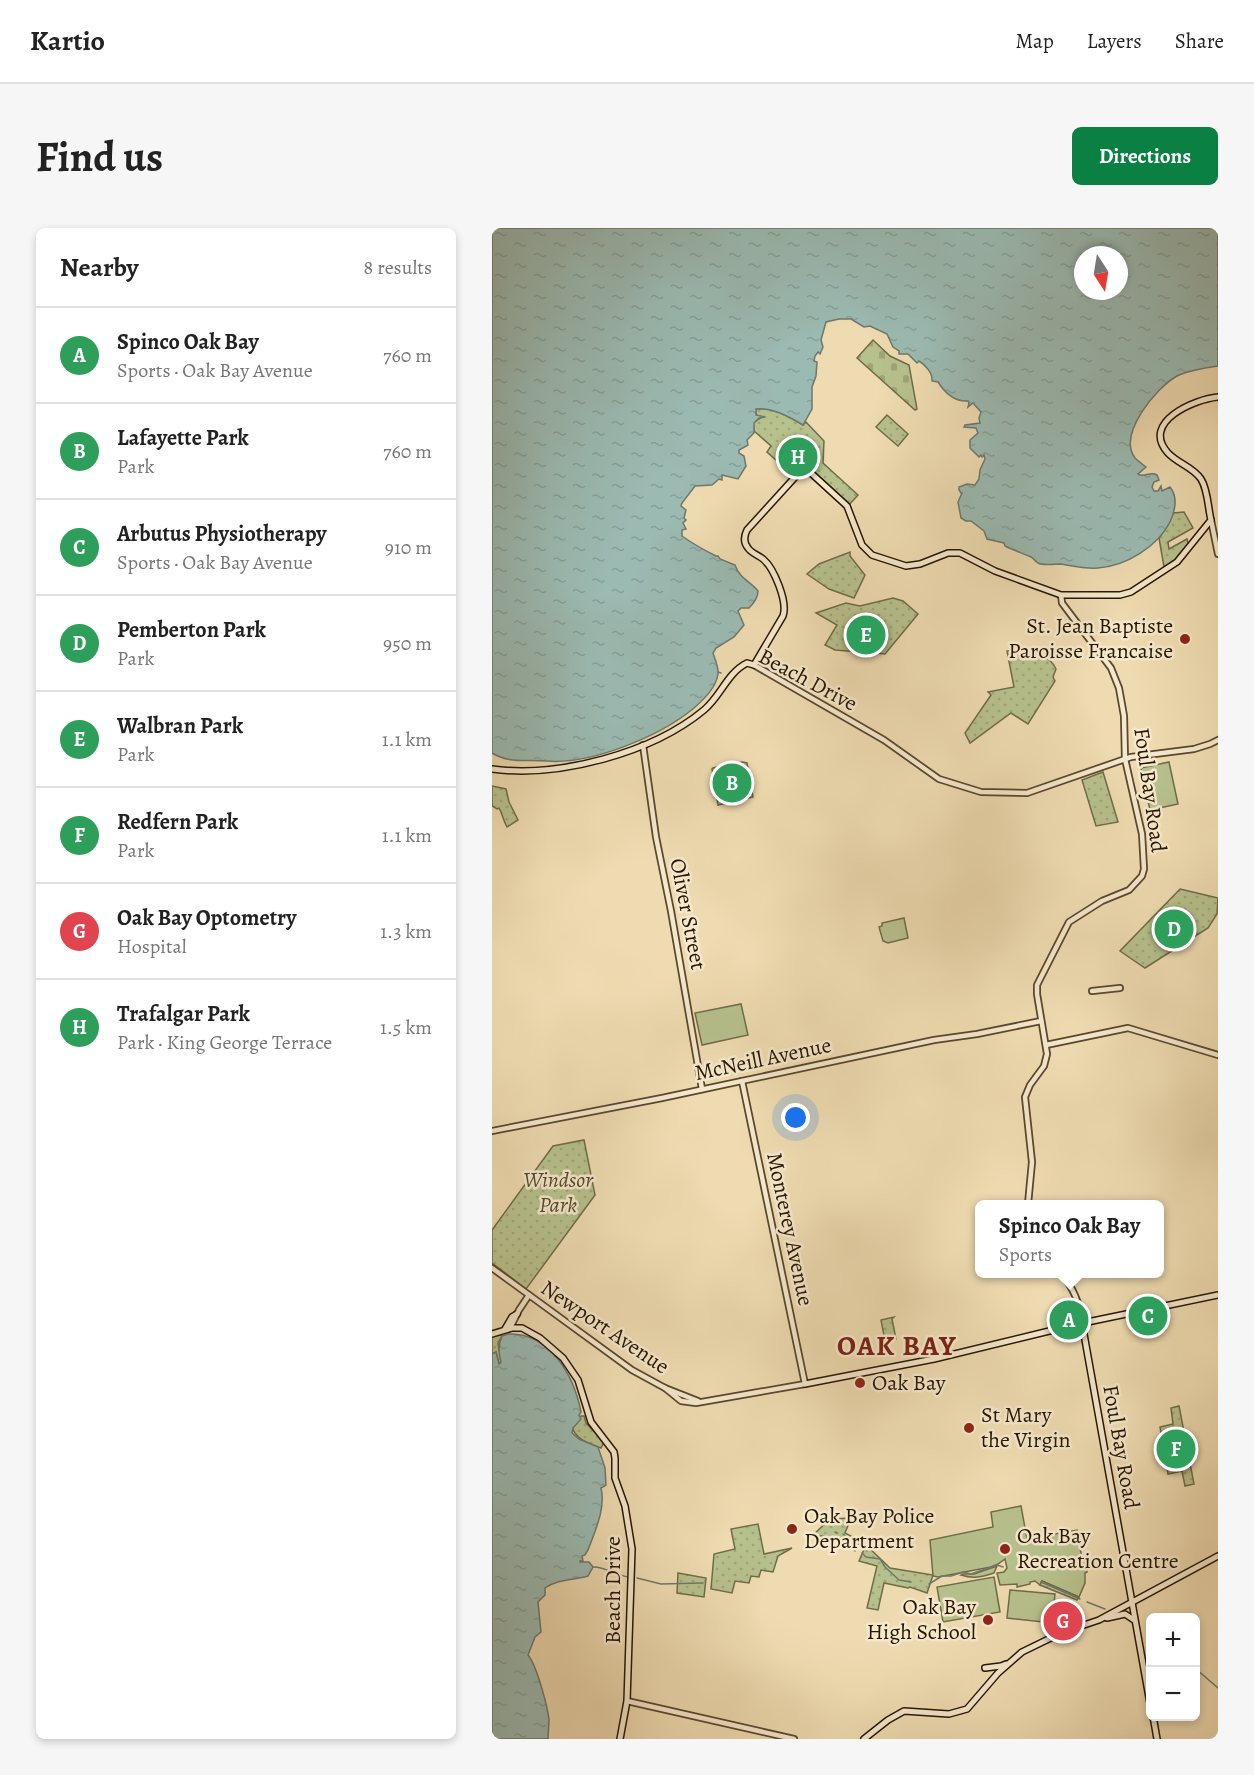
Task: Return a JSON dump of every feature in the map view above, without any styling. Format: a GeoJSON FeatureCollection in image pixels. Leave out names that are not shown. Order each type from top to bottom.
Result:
{"type":"FeatureCollection","features":[{"type":"Feature","properties":{"kind":"main road"},"geometry":{"type":"LineString","coordinates":[[754,665],[783,616],[785,607],[775,577],[763,559],[748,548],[745,536],[747,530],[799,473],[812,474],[847,506],[862,545],[872,555],[906,566],[920,564],[948,553],[956,553],[967,556],[995,571],[1061,595],[1120,595],[1131,592],[1177,562],[1209,522],[1203,485],[1196,473],[1166,451],[1161,439],[1162,425],[1171,415],[1203,399],[1218,397]]}},
{"type":"Feature","properties":{"kind":"main road","name":"Beach Drive"},"geometry":{"type":"LineString","coordinates":[[492,769],[531,770],[597,761],[643,745],[672,732],[699,714],[715,700],[740,667],[747,663],[754,665]]}},
{"type":"Feature","properties":{"kind":"main road"},"geometry":{"type":"LineString","coordinates":[[805,1384],[934,1359],[1082,1323],[1218,1295]]}},
{"type":"Feature","properties":{"kind":"main road"},"geometry":{"type":"LineString","coordinates":[[508,1328],[512,1317],[517,1314]]}},
{"type":"Feature","properties":{"kind":"main road"},"geometry":{"type":"LineString","coordinates":[[517,1314],[517,1322],[522,1329]]}},
{"type":"Feature","properties":{"kind":"main road","name":"Foul Bay Road"},"geometry":{"type":"LineString","coordinates":[[1082,1323],[1146,1681]]}},
{"type":"Feature","properties":{"kind":"main road","name":"Beach Drive"},"geometry":{"type":"LineString","coordinates":[[492,1334],[508,1328],[522,1329],[545,1341],[570,1367],[580,1386],[591,1422],[615,1456],[615,1478],[625,1506],[632,1549],[627,1701],[620,1739]]}},
{"type":"Feature","properties":{"kind":"main road"},"geometry":{"type":"LineString","coordinates":[[1100,1620],[1218,1556]]}},
{"type":"Feature","properties":{"kind":"main road"},"geometry":{"type":"LineString","coordinates":[[864,1739],[900,1713],[909,1711],[949,1714],[967,1709],[1007,1663],[1049,1638],[1100,1620],[1125,1614],[1135,1620]]}},
{"type":"Feature","properties":{"kind":"main road"},"geometry":{"type":"LineString","coordinates":[[994,1677],[985,1668],[1007,1663]]}},
{"type":"Feature","properties":{"kind":"main road"},"geometry":{"type":"LineString","coordinates":[[1154,1721],[1157,1739]]}},
{"type":"Feature","properties":{"kind":"street"},"geometry":{"type":"LineString","coordinates":[[1209,522],[1218,554]]}},
{"type":"Feature","properties":{"kind":"street","name":"Foul Bay Road"},"geometry":{"type":"LineString","coordinates":[[1028,1200],[1032,1162],[1025,1097],[1047,1057],[1037,985],[1069,922],[1102,901],[1129,890],[1142,876],[1144,859],[1142,834],[1125,759],[1124,716],[1116,677],[1062,603],[1061,595]]}},
{"type":"Feature","properties":{"kind":"street","name":"Beach Drive"},"geometry":{"type":"LineString","coordinates":[[754,665],[884,740],[939,779],[981,792],[1030,793],[1125,759],[1198,748],[1218,740]]}},
{"type":"Feature","properties":{"kind":"street","name":"Oliver Street"},"geometry":{"type":"LineString","coordinates":[[643,745],[656,837],[702,1089]]}},
{"type":"Feature","properties":{"kind":"street"},"geometry":{"type":"LineString","coordinates":[[1092,991],[1120,988]]}},
{"type":"Feature","properties":{"kind":"street","name":"McNeill Avenue"},"geometry":{"type":"LineString","coordinates":[[492,1131],[934,1040],[1041,1021]]}},
{"type":"Feature","properties":{"kind":"street"},"geometry":{"type":"LineString","coordinates":[[1046,1045],[1128,1028],[1218,1055]]}},
{"type":"Feature","properties":{"kind":"street","name":"Monterey Avenue"},"geometry":{"type":"LineString","coordinates":[[742,1081],[805,1384]]}},
{"type":"Feature","properties":{"kind":"street","name":"Newport Avenue"},"geometry":{"type":"LineString","coordinates":[[492,1268],[624,1365],[682,1396],[704,1402]]}},
{"type":"Feature","properties":{"kind":"street","name":"Foul Bay Road"},"geometry":{"type":"LineString","coordinates":[[1064,1278],[1076,1296],[1082,1323]]}},
{"type":"Feature","properties":{"kind":"street"},"geometry":{"type":"LineString","coordinates":[[517,1314],[529,1295]]}},
{"type":"Feature","properties":{"kind":"street"},"geometry":{"type":"LineString","coordinates":[[665,1388],[681,1401],[696,1403],[805,1384]]}},
{"type":"Feature","properties":{"kind":"street"},"geometry":{"type":"LineString","coordinates":[[627,1701],[795,1739]]}},
{"type":"Feature","properties":{"kind":"green space"},"geometry":{"type":"Polygon","coordinates":[[[873,340],[890,356],[909,365],[917,409],[915,410],[857,358],[873,340]]]}},
{"type":"Feature","properties":{"kind":"green space"},"geometry":{"type":"Polygon","coordinates":[[[756,409],[775,411],[803,425],[806,422],[824,441],[823,463],[858,495],[849,505],[813,471],[803,469],[793,475],[767,452],[771,446],[754,431],[753,423],[762,417],[756,415],[756,409]]]}},
{"type":"Feature","properties":{"kind":"green space"},"geometry":{"type":"Polygon","coordinates":[[[887,415],[908,434],[898,446],[876,427],[887,415]]]}},
{"type":"Feature","properties":{"kind":"green space"},"geometry":{"type":"Polygon","coordinates":[[[1184,512],[1193,528],[1168,542],[1169,549],[1187,539],[1188,544],[1176,559],[1164,567],[1159,538],[1173,513],[1184,512]]]}},
{"type":"Feature","properties":{"kind":"green space"},"geometry":{"type":"Polygon","coordinates":[[[850,552],[850,556],[865,575],[854,598],[829,589],[807,574],[819,564],[850,552]]]}},
{"type":"Feature","properties":{"kind":"green space"},"geometry":{"type":"Polygon","coordinates":[[[893,598],[903,601],[918,614],[885,654],[835,650],[825,645],[837,625],[816,613],[846,603],[860,606],[893,598]]]}},
{"type":"Feature","properties":{"kind":"green space"},"geometry":{"type":"Polygon","coordinates":[[[1017,649],[1034,652],[1050,661],[1056,669],[1053,677],[1055,681],[1028,724],[1011,713],[970,743],[965,733],[991,695],[988,692],[1014,687],[1007,651],[1017,649]]]}},
{"type":"Feature","properties":{"kind":"green space"},"geometry":{"type":"Polygon","coordinates":[[[742,762],[747,763],[753,797],[718,805],[712,769],[742,762]]]}},
{"type":"Feature","properties":{"kind":"green space"},"geometry":{"type":"Polygon","coordinates":[[[1169,762],[1178,804],[1150,810],[1141,768],[1169,762]]]}},
{"type":"Feature","properties":{"kind":"green space"},"geometry":{"type":"Polygon","coordinates":[[[1103,772],[1118,822],[1096,826],[1082,780],[1103,772]]]}},
{"type":"Feature","properties":{"kind":"green space"},"geometry":{"type":"Polygon","coordinates":[[[492,786],[506,789],[509,802],[518,820],[507,827],[499,808],[492,806],[492,786]]]}},
{"type":"Feature","properties":{"kind":"green space"},"geometry":{"type":"Polygon","coordinates":[[[1180,889],[1218,898],[1217,914],[1208,928],[1145,968],[1120,951],[1180,889]]]}},
{"type":"Feature","properties":{"kind":"green space"},"geometry":{"type":"Polygon","coordinates":[[[904,918],[908,938],[888,943],[883,941],[879,927],[882,923],[904,918]]]}},
{"type":"Feature","properties":{"kind":"green space"},"geometry":{"type":"Polygon","coordinates":[[[741,1004],[748,1035],[702,1045],[695,1013],[741,1004]]]}},
{"type":"Feature","properties":{"kind":"green space","name":"Windsor Park"},"geometry":{"type":"Polygon","coordinates":[[[584,1140],[595,1195],[526,1289],[492,1263],[492,1230],[553,1146],[584,1140]]]}},
{"type":"Feature","properties":{"kind":"green space"},"geometry":{"type":"Polygon","coordinates":[[[894,1317],[892,1319],[896,1339],[885,1341],[881,1320],[894,1317]]]}},
{"type":"Feature","properties":{"kind":"green space"},"geometry":{"type":"Polygon","coordinates":[[[502,1336],[498,1343],[501,1362],[499,1364],[496,1352],[492,1354],[492,1337],[502,1336]]]}},
{"type":"Feature","properties":{"kind":"green space"},"geometry":{"type":"Polygon","coordinates":[[[1179,1406],[1194,1484],[1185,1486],[1182,1471],[1168,1474],[1160,1427],[1173,1424],[1171,1408],[1179,1406]]]}},
{"type":"Feature","properties":{"kind":"green space"},"geometry":{"type":"Polygon","coordinates":[[[581,1416],[584,1416],[586,1423],[604,1442],[601,1448],[584,1440],[574,1431],[572,1427],[581,1416]]]}},
{"type":"Feature","properties":{"kind":"green space","name":"Oak Bay Recreation Centre"},"geometry":{"type":"Polygon","coordinates":[[[1021,1506],[1027,1539],[1077,1530],[1082,1559],[1084,1559],[1087,1572],[1079,1597],[1042,1581],[1040,1585],[1035,1581],[1017,1587],[1017,1584],[1000,1585],[997,1573],[1004,1572],[1007,1568],[1005,1559],[991,1567],[933,1576],[930,1540],[993,1527],[991,1512],[1021,1506]]]}},
{"type":"Feature","properties":{"kind":"green space"},"geometry":{"type":"Polygon","coordinates":[[[851,1518],[845,1533],[860,1541],[857,1547],[854,1545],[853,1549],[841,1539],[813,1535],[830,1519],[851,1518]]]}},
{"type":"Feature","properties":{"kind":"green space"},"geometry":{"type":"Polygon","coordinates":[[[758,1524],[764,1554],[792,1548],[778,1556],[773,1572],[761,1570],[759,1577],[751,1576],[749,1583],[735,1581],[732,1593],[711,1589],[714,1554],[735,1549],[731,1529],[758,1524]]]}},
{"type":"Feature","properties":{"kind":"green space"},"geometry":{"type":"Polygon","coordinates":[[[866,1545],[890,1568],[933,1575],[927,1593],[910,1587],[884,1583],[878,1610],[867,1608],[877,1566],[859,1561],[866,1545]]]}},
{"type":"Feature","properties":{"kind":"green space"},"geometry":{"type":"Polygon","coordinates":[[[997,1566],[994,1573],[985,1576],[961,1575],[974,1574],[997,1566]]]}},
{"type":"Feature","properties":{"kind":"green space"},"geometry":{"type":"Polygon","coordinates":[[[678,1573],[706,1578],[704,1597],[677,1593],[678,1573]]]}},
{"type":"Feature","properties":{"kind":"green space"},"geometry":{"type":"Polygon","coordinates":[[[994,1577],[1000,1612],[943,1622],[937,1587],[994,1577]]]}},
{"type":"Feature","properties":{"kind":"green space"},"geometry":{"type":"Polygon","coordinates":[[[1042,1581],[1079,1597],[1077,1600],[1040,1585],[1042,1581]]]}},
{"type":"Feature","properties":{"kind":"green space"},"geometry":{"type":"Polygon","coordinates":[[[1010,1590],[1055,1594],[1052,1623],[1007,1618],[1010,1590]]]}},
{"type":"Feature","properties":{"kind":"water"},"geometry":{"type":"Polygon","coordinates":[[[492,228],[1218,228],[1218,366],[1202,368],[1177,376],[1159,390],[1142,412],[1131,437],[1131,448],[1135,458],[1146,467],[1138,474],[1157,475],[1159,480],[1154,482],[1152,487],[1154,491],[1158,491],[1161,486],[1162,491],[1170,487],[1175,500],[1170,522],[1157,539],[1140,554],[1119,563],[1098,568],[1061,564],[1046,565],[1005,546],[1004,543],[987,539],[984,531],[971,521],[961,518],[958,502],[962,493],[959,487],[967,484],[975,485],[985,459],[984,455],[979,457],[970,448],[970,440],[978,433],[976,428],[964,427],[980,423],[981,412],[973,403],[968,407],[968,401],[954,398],[938,382],[932,381],[930,373],[922,363],[919,361],[917,363],[908,354],[899,354],[887,334],[870,326],[864,327],[851,319],[826,322],[821,340],[823,347],[820,354],[818,352],[815,356],[814,361],[817,362],[812,387],[812,409],[803,425],[774,411],[756,409],[756,415],[765,417],[759,418],[754,423],[754,433],[747,440],[748,445],[739,450],[739,453],[744,456],[746,466],[738,479],[722,475],[722,480],[719,479],[712,485],[695,486],[681,506],[686,510],[684,518],[686,520],[683,523],[686,529],[682,530],[682,536],[720,559],[735,565],[742,577],[758,591],[749,608],[741,608],[738,611],[744,625],[734,637],[716,648],[713,653],[718,674],[709,693],[694,708],[662,729],[603,754],[564,761],[512,760],[492,753],[492,228]]]}},
{"type":"Feature","properties":{"kind":"water"},"geometry":{"type":"Polygon","coordinates":[[[523,1335],[536,1340],[558,1359],[573,1384],[581,1412],[579,1415],[581,1419],[573,1428],[572,1433],[579,1439],[598,1447],[605,1468],[606,1485],[601,1488],[602,1503],[599,1519],[588,1550],[582,1556],[583,1561],[580,1561],[589,1562],[593,1567],[588,1576],[561,1581],[545,1588],[545,1595],[538,1602],[541,1632],[535,1637],[528,1655],[538,1676],[546,1705],[549,1719],[548,1739],[492,1739],[492,1354],[496,1352],[499,1364],[501,1362],[500,1342],[502,1336],[523,1335]]]}},
{"type":"Feature","properties":{"kind":"waterway"},"geometry":{"type":"LineString","coordinates":[[828,1521],[832,1522]]}},
{"type":"Feature","properties":{"kind":"waterway"},"geometry":{"type":"LineString","coordinates":[[843,1534],[850,1540],[855,1551]]}},
{"type":"Feature","properties":{"kind":"waterway"},"geometry":{"type":"LineString","coordinates":[[862,1553],[866,1557],[880,1559],[899,1580],[911,1582]]}},
{"type":"Feature","properties":{"kind":"waterway"},"geometry":{"type":"LineString","coordinates":[[929,1584],[942,1576],[963,1572],[971,1574],[997,1565],[1003,1567]]}},
{"type":"Feature","properties":{"kind":"waterway"},"geometry":{"type":"LineString","coordinates":[[593,1567],[628,1577]]}},
{"type":"Feature","properties":{"kind":"waterway"},"geometry":{"type":"LineString","coordinates":[[637,1578],[661,1584],[703,1583]]}},
{"type":"Feature","properties":{"kind":"waterway"},"geometry":{"type":"LineString","coordinates":[[1041,1582],[1080,1599]]}},
{"type":"Feature","properties":{"kind":"waterway"},"geometry":{"type":"LineString","coordinates":[[1087,1602],[1105,1609]]}},
{"type":"Feature","properties":{"kind":"waterway"},"geometry":{"type":"LineString","coordinates":[[1200,1672],[1218,1688]]}},
{"type":"Feature","properties":{"kind":"place","name":"Trafalgar Park"},"geometry":{"type":"Point","coordinates":[798,457]}},
{"type":"Feature","properties":{"kind":"place","name":"Walbran Park"},"geometry":{"type":"Point","coordinates":[866,635]}},
{"type":"Feature","properties":{"kind":"place","name":"St. Jean Baptiste Paroisse Francaise"},"geometry":{"type":"Point","coordinates":[1185,639]}},
{"type":"Feature","properties":{"kind":"place","name":"Lafayette Park"},"geometry":{"type":"Point","coordinates":[732,783]}},
{"type":"Feature","properties":{"kind":"place","name":"Pemberton Park"},"geometry":{"type":"Point","coordinates":[1174,929]}},
{"type":"Feature","properties":{"kind":"place","name":"Arbutus Physiotherapy"},"geometry":{"type":"Point","coordinates":[1148,1316]}},
{"type":"Feature","properties":{"kind":"place","name":"Spinco Oak Bay"},"geometry":{"type":"Point","coordinates":[1069,1320]}},
{"type":"Feature","properties":{"kind":"place","name":"Oak Bay"},"geometry":{"type":"Point","coordinates":[860,1383]}},
{"type":"Feature","properties":{"kind":"place","name":"St Mary the Virgin"},"geometry":{"type":"Point","coordinates":[969,1428]}},
{"type":"Feature","properties":{"kind":"place","name":"Redfern Park"},"geometry":{"type":"Point","coordinates":[1176,1449]}},
{"type":"Feature","properties":{"kind":"place","name":"Oak Bay Police Department"},"geometry":{"type":"Point","coordinates":[792,1529]}},
{"type":"Feature","properties":{"kind":"place","name":"Oak Bay Recreation Centre"},"geometry":{"type":"Point","coordinates":[1005,1549]}},
{"type":"Feature","properties":{"kind":"place","name":"Oak Bay High School"},"geometry":{"type":"Point","coordinates":[988,1620]}},
{"type":"Feature","properties":{"kind":"place","name":"Oak Bay Optometry"},"geometry":{"type":"Point","coordinates":[1063,1621]}},
{"type":"Feature","properties":{"kind":"district","name":"OAK BAY"},"geometry":{"type":"Point","coordinates":[897,1346]}}]}
